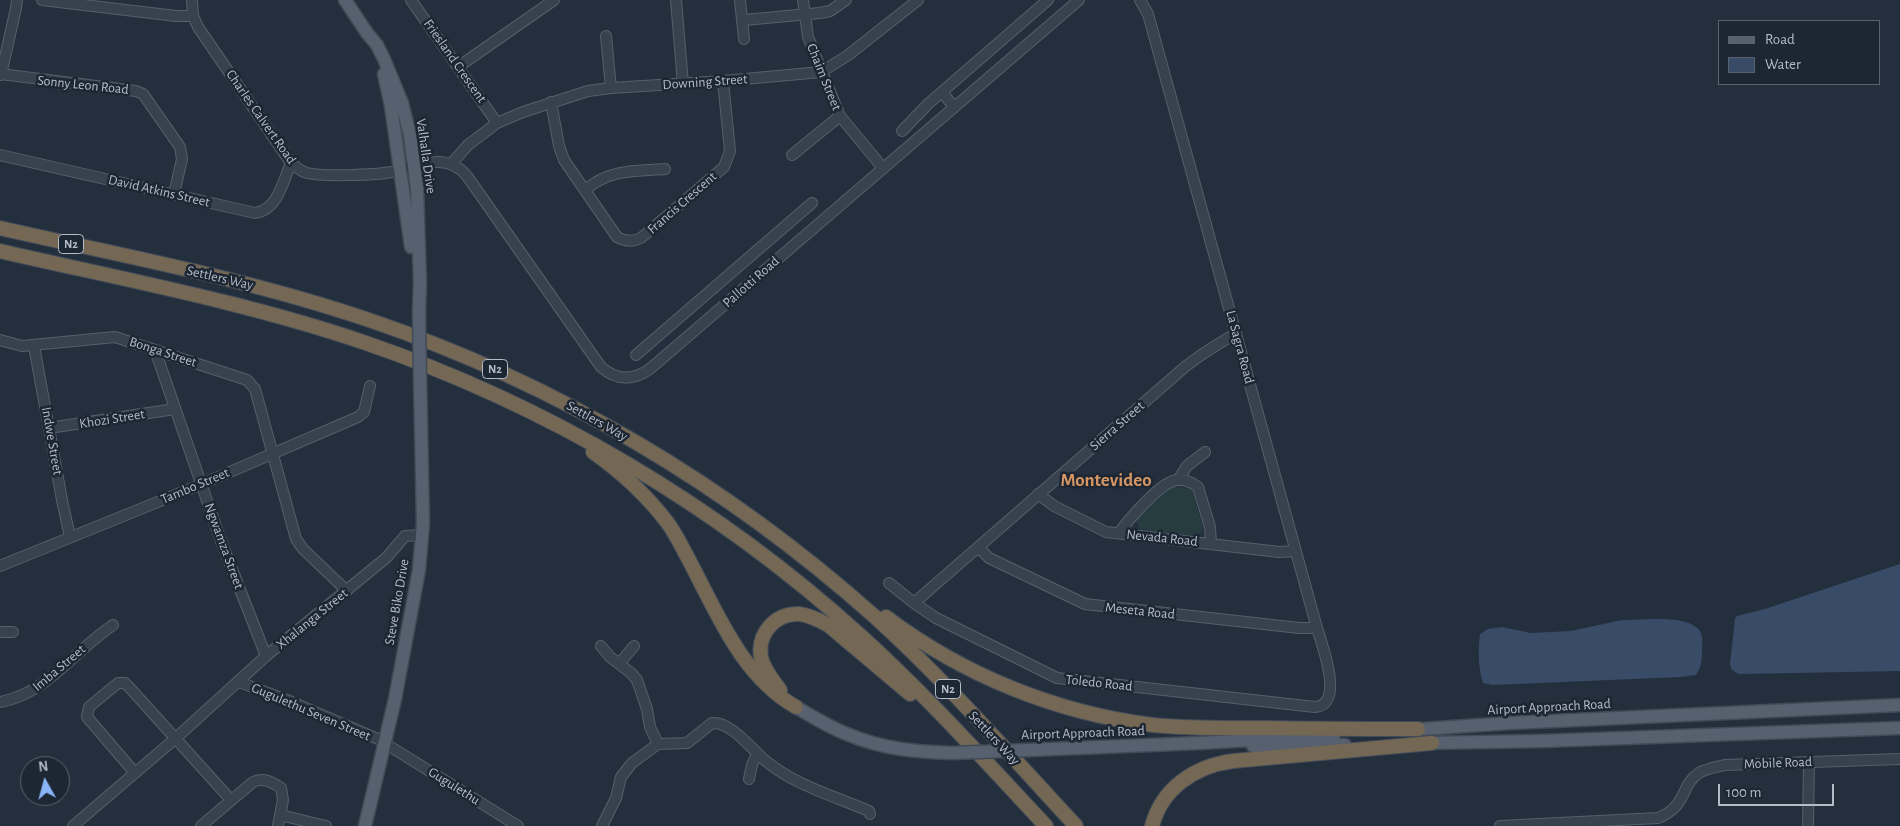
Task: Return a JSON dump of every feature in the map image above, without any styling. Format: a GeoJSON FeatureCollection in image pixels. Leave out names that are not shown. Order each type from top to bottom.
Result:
{"type":"FeatureCollection","features":[{"type":"Feature","properties":{"kind":"highway","name":"Settlers Way"},"geometry":{"type":"LineString","coordinates":[[0,228],[286,294],[367,319],[459,354],[549,395],[636,442],[731,503],[810,562],[874,617],[925,666],[1076,826]]}},
{"type":"Feature","properties":{"kind":"highway","name":"Settlers Way"},"geometry":{"type":"LineString","coordinates":[[0,251],[283,317],[362,342],[438,371],[517,405],[591,443],[657,482],[726,528],[782,569],[892,665],[1046,826]]}},
{"type":"Feature","properties":{"kind":"highway"},"geometry":{"type":"LineString","coordinates":[[438,371],[457,383],[513,409],[588,448],[631,482],[668,523],[739,653],[762,681],[781,699],[796,708]]}},
{"type":"Feature","properties":{"kind":"highway"},"geometry":{"type":"LineString","coordinates":[[810,562],[906,632],[950,658],[1011,688],[1070,708],[1119,720],[1187,728],[1418,729]]}},
{"type":"Feature","properties":{"kind":"highway"},"geometry":{"type":"LineString","coordinates":[[796,708],[783,694],[768,672],[762,660],[760,648],[763,636],[771,624],[786,616],[799,614],[814,618],[834,629],[964,739]]}},
{"type":"Feature","properties":{"kind":"highway"},"geometry":{"type":"LineString","coordinates":[[1152,826],[1156,812],[1179,782],[1213,764],[1432,743]]}},
{"type":"Feature","properties":{"kind":"main road","name":"Valhalla Drive"},"geometry":{"type":"LineString","coordinates":[[345,0],[377,45],[396,87],[410,135],[418,230],[420,283],[418,292]]}},
{"type":"Feature","properties":{"kind":"main road","name":"Valhalla Drive"},"geometry":{"type":"LineString","coordinates":[[367,32],[388,87],[401,169],[418,292],[420,378]]}},
{"type":"Feature","properties":{"kind":"main road","name":"Steve Biko Drive"},"geometry":{"type":"LineString","coordinates":[[365,826],[387,744],[420,570],[422,535],[420,378]]}},
{"type":"Feature","properties":{"kind":"main road","name":"Airport Approach Road"},"geometry":{"type":"LineString","coordinates":[[796,708],[835,729],[870,742],[898,750],[953,753],[1200,744],[1418,729],[1900,706]]}},
{"type":"Feature","properties":{"kind":"main road","name":"Airport Approach Road"},"geometry":{"type":"LineString","coordinates":[[1200,744],[1273,747],[1900,728]]}},
{"type":"Feature","properties":{"kind":"street"},"geometry":{"type":"LineString","coordinates":[[1,75],[17,0]]}},
{"type":"Feature","properties":{"kind":"street"},"geometry":{"type":"LineString","coordinates":[[42,0],[176,16],[193,16]]}},
{"type":"Feature","properties":{"kind":"street","name":"Charles Calvert Road"},"geometry":{"type":"LineString","coordinates":[[192,0],[193,16],[198,27],[290,163],[301,171],[313,174],[378,173],[414,166]]}},
{"type":"Feature","properties":{"kind":"street","name":"Friesland Crescent"},"geometry":{"type":"LineString","coordinates":[[411,0],[497,123]]}},
{"type":"Feature","properties":{"kind":"street"},"geometry":{"type":"LineString","coordinates":[[458,67],[554,0]]}},
{"type":"Feature","properties":{"kind":"street"},"geometry":{"type":"LineString","coordinates":[[676,0],[683,84]]}},
{"type":"Feature","properties":{"kind":"street"},"geometry":{"type":"LineString","coordinates":[[740,0],[744,20],[744,39]]}},
{"type":"Feature","properties":{"kind":"street","name":"Chaim Street"},"geometry":{"type":"LineString","coordinates":[[803,0],[808,37],[840,116],[883,168]]}},
{"type":"Feature","properties":{"kind":"street"},"geometry":{"type":"LineString","coordinates":[[744,20],[830,11],[846,0]]}},
{"type":"Feature","properties":{"kind":"street","name":"Downing Street"},"geometry":{"type":"LineString","coordinates":[[455,166],[479,138],[497,123],[551,102],[588,91],[821,72],[847,56],[918,0]]}},
{"type":"Feature","properties":{"kind":"street"},"geometry":{"type":"LineString","coordinates":[[902,131],[942,92],[1048,0]]}},
{"type":"Feature","properties":{"kind":"street","name":"Pallotti Road"},"geometry":{"type":"LineString","coordinates":[[455,166],[468,176],[592,355],[607,372],[621,378],[636,377],[644,373],[689,335],[1079,0]]}},
{"type":"Feature","properties":{"kind":"street","name":"La Sagra Road"},"geometry":{"type":"LineString","coordinates":[[1140,0],[1148,14],[1317,628],[1329,676],[1330,696]]}},
{"type":"Feature","properties":{"kind":"street"},"geometry":{"type":"LineString","coordinates":[[606,36],[611,88]]}},
{"type":"Feature","properties":{"kind":"street","name":"Sonny Leon Road"},"geometry":{"type":"LineString","coordinates":[[1,75],[136,91],[143,94],[180,147],[182,159],[174,194]]}},
{"type":"Feature","properties":{"kind":"street","name":"Francis Crescent"},"geometry":{"type":"LineString","coordinates":[[551,102],[560,152],[618,237],[629,241],[642,238],[724,167],[727,162],[730,151],[723,81]]}},
{"type":"Feature","properties":{"kind":"street"},"geometry":{"type":"LineString","coordinates":[[942,92],[954,107]]}},
{"type":"Feature","properties":{"kind":"street"},"geometry":{"type":"LineString","coordinates":[[792,155],[840,116]]}},
{"type":"Feature","properties":{"kind":"street","name":"David Atkins Street"},"geometry":{"type":"LineString","coordinates":[[0,155],[248,212],[259,212],[269,208],[274,203],[290,163]]}},
{"type":"Feature","properties":{"kind":"street"},"geometry":{"type":"LineString","coordinates":[[414,166],[431,162],[455,166]]}},
{"type":"Feature","properties":{"kind":"street"},"geometry":{"type":"LineString","coordinates":[[585,190],[595,182],[616,173],[665,169]]}},
{"type":"Feature","properties":{"kind":"street","name":"Pallotti Road"},"geometry":{"type":"LineString","coordinates":[[636,355],[812,203]]}},
{"type":"Feature","properties":{"kind":"street"},"geometry":{"type":"LineString","coordinates":[[780,231],[793,245]]}},
{"type":"Feature","properties":{"kind":"street"},"geometry":{"type":"LineString","coordinates":[[676,320],[689,335]]}},
{"type":"Feature","properties":{"kind":"street","name":"Sierra Street"},"geometry":{"type":"LineString","coordinates":[[914,604],[1186,366],[1236,334]]}},
{"type":"Feature","properties":{"kind":"street","name":"Bonga Street"},"geometry":{"type":"LineString","coordinates":[[0,340],[18,346],[34,346],[109,337],[239,377],[252,383],[255,389],[273,453]]}},
{"type":"Feature","properties":{"kind":"street","name":"Indwe Street"},"geometry":{"type":"LineString","coordinates":[[34,346],[70,536]]}},
{"type":"Feature","properties":{"kind":"street","name":"Ngwamza Street"},"geometry":{"type":"LineString","coordinates":[[155,350],[221,540],[266,656]]}},
{"type":"Feature","properties":{"kind":"street","name":"Tambo Street"},"geometry":{"type":"LineString","coordinates":[[0,566],[202,484],[362,415],[366,408],[370,386]]}},
{"type":"Feature","properties":{"kind":"street","name":"Khozi Street"},"geometry":{"type":"LineString","coordinates":[[49,428],[176,409]]}},
{"type":"Feature","properties":{"kind":"street"},"geometry":{"type":"LineString","coordinates":[[1178,480],[1186,466],[1205,452]]}},
{"type":"Feature","properties":{"kind":"street"},"geometry":{"type":"LineString","coordinates":[[273,453],[299,544],[347,591]]}},
{"type":"Feature","properties":{"kind":"street"},"geometry":{"type":"LineString","coordinates":[[1119,533],[1135,512],[1168,484],[1178,480],[1194,484],[1198,487],[1210,527],[1211,543]]}},
{"type":"Feature","properties":{"kind":"street","name":"Nevada Road"},"geometry":{"type":"LineString","coordinates":[[1038,494],[1054,506],[1098,529],[1279,552],[1295,551]]}},
{"type":"Feature","properties":{"kind":"street","name":"Xhalanga Street"},"geometry":{"type":"LineString","coordinates":[[73,826],[176,738],[266,656],[386,558],[405,536],[422,535]]}},
{"type":"Feature","properties":{"kind":"street","name":"Meseta Road"},"geometry":{"type":"LineString","coordinates":[[978,547],[990,558],[1085,604],[1299,628],[1317,628]]}},
{"type":"Feature","properties":{"kind":"street","name":"Toledo Road"},"geometry":{"type":"LineString","coordinates":[[889,582],[914,604],[936,618],[1060,678],[1314,707],[1324,704],[1330,696]]}},
{"type":"Feature","properties":{"kind":"street","name":"Imba Street"},"geometry":{"type":"LineString","coordinates":[[0,702],[19,698],[35,689],[113,625]]}},
{"type":"Feature","properties":{"kind":"street"},"geometry":{"type":"LineString","coordinates":[[0,632],[13,632]]}},
{"type":"Feature","properties":{"kind":"street"},"geometry":{"type":"LineString","coordinates":[[601,646],[637,680],[647,709],[650,727],[658,744]]}},
{"type":"Feature","properties":{"kind":"street"},"geometry":{"type":"LineString","coordinates":[[618,664],[634,646]]}},
{"type":"Feature","properties":{"kind":"street","name":"Gugulethu Seven Street"},"geometry":{"type":"LineString","coordinates":[[239,682],[287,700],[387,744]]}},
{"type":"Feature","properties":{"kind":"street"},"geometry":{"type":"LineString","coordinates":[[135,773],[87,717],[89,707],[115,684],[125,683],[231,800]]}},
{"type":"Feature","properties":{"kind":"street"},"geometry":{"type":"LineString","coordinates":[[602,826],[616,798],[624,773],[632,763],[658,744],[687,743],[714,722],[722,724],[732,731],[757,754],[796,782],[869,811],[870,814]]}},
{"type":"Feature","properties":{"kind":"street","name":"Gugulethu"},"geometry":{"type":"LineString","coordinates":[[387,744],[515,825]]}},
{"type":"Feature","properties":{"kind":"street"},"geometry":{"type":"LineString","coordinates":[[749,779],[757,754]]}},
{"type":"Feature","properties":{"kind":"street","name":"Mobile Road"},"geometry":{"type":"LineString","coordinates":[[1500,826],[1658,818],[1673,810],[1679,804],[1688,786],[1697,774],[1708,768],[1726,765],[1900,759]]}},
{"type":"Feature","properties":{"kind":"street"},"geometry":{"type":"LineString","coordinates":[[1808,826],[1809,762]]}},
{"type":"Feature","properties":{"kind":"street"},"geometry":{"type":"LineString","coordinates":[[202,826],[253,782],[263,780],[274,783],[281,788],[283,800],[278,826]]}},
{"type":"Feature","properties":{"kind":"street"},"geometry":{"type":"LineString","coordinates":[[280,815],[326,826]]}},
{"type":"Feature","properties":{"kind":"green space"},"geometry":{"type":"Polygon","coordinates":[[[1175,486],[1192,490],[1203,528],[1200,534],[1195,536],[1140,529],[1136,521],[1138,516],[1175,486]]]}},
{"type":"Feature","properties":{"kind":"water"},"geometry":{"type":"Polygon","coordinates":[[[1900,564],[1900,671],[1739,674],[1732,670],[1730,664],[1735,619],[1737,616],[1765,609],[1900,564]]]}},
{"type":"Feature","properties":{"kind":"water"},"geometry":{"type":"Polygon","coordinates":[[[1622,620],[1671,620],[1689,623],[1696,627],[1701,634],[1702,643],[1701,662],[1696,675],[1492,685],[1483,683],[1479,665],[1479,640],[1480,634],[1488,629],[1502,627],[1531,633],[1571,631],[1622,620]]]}},
{"type":"Feature","properties":{"kind":"district","name":"Montevideo"},"geometry":{"type":"Point","coordinates":[1106,480]}}]}
